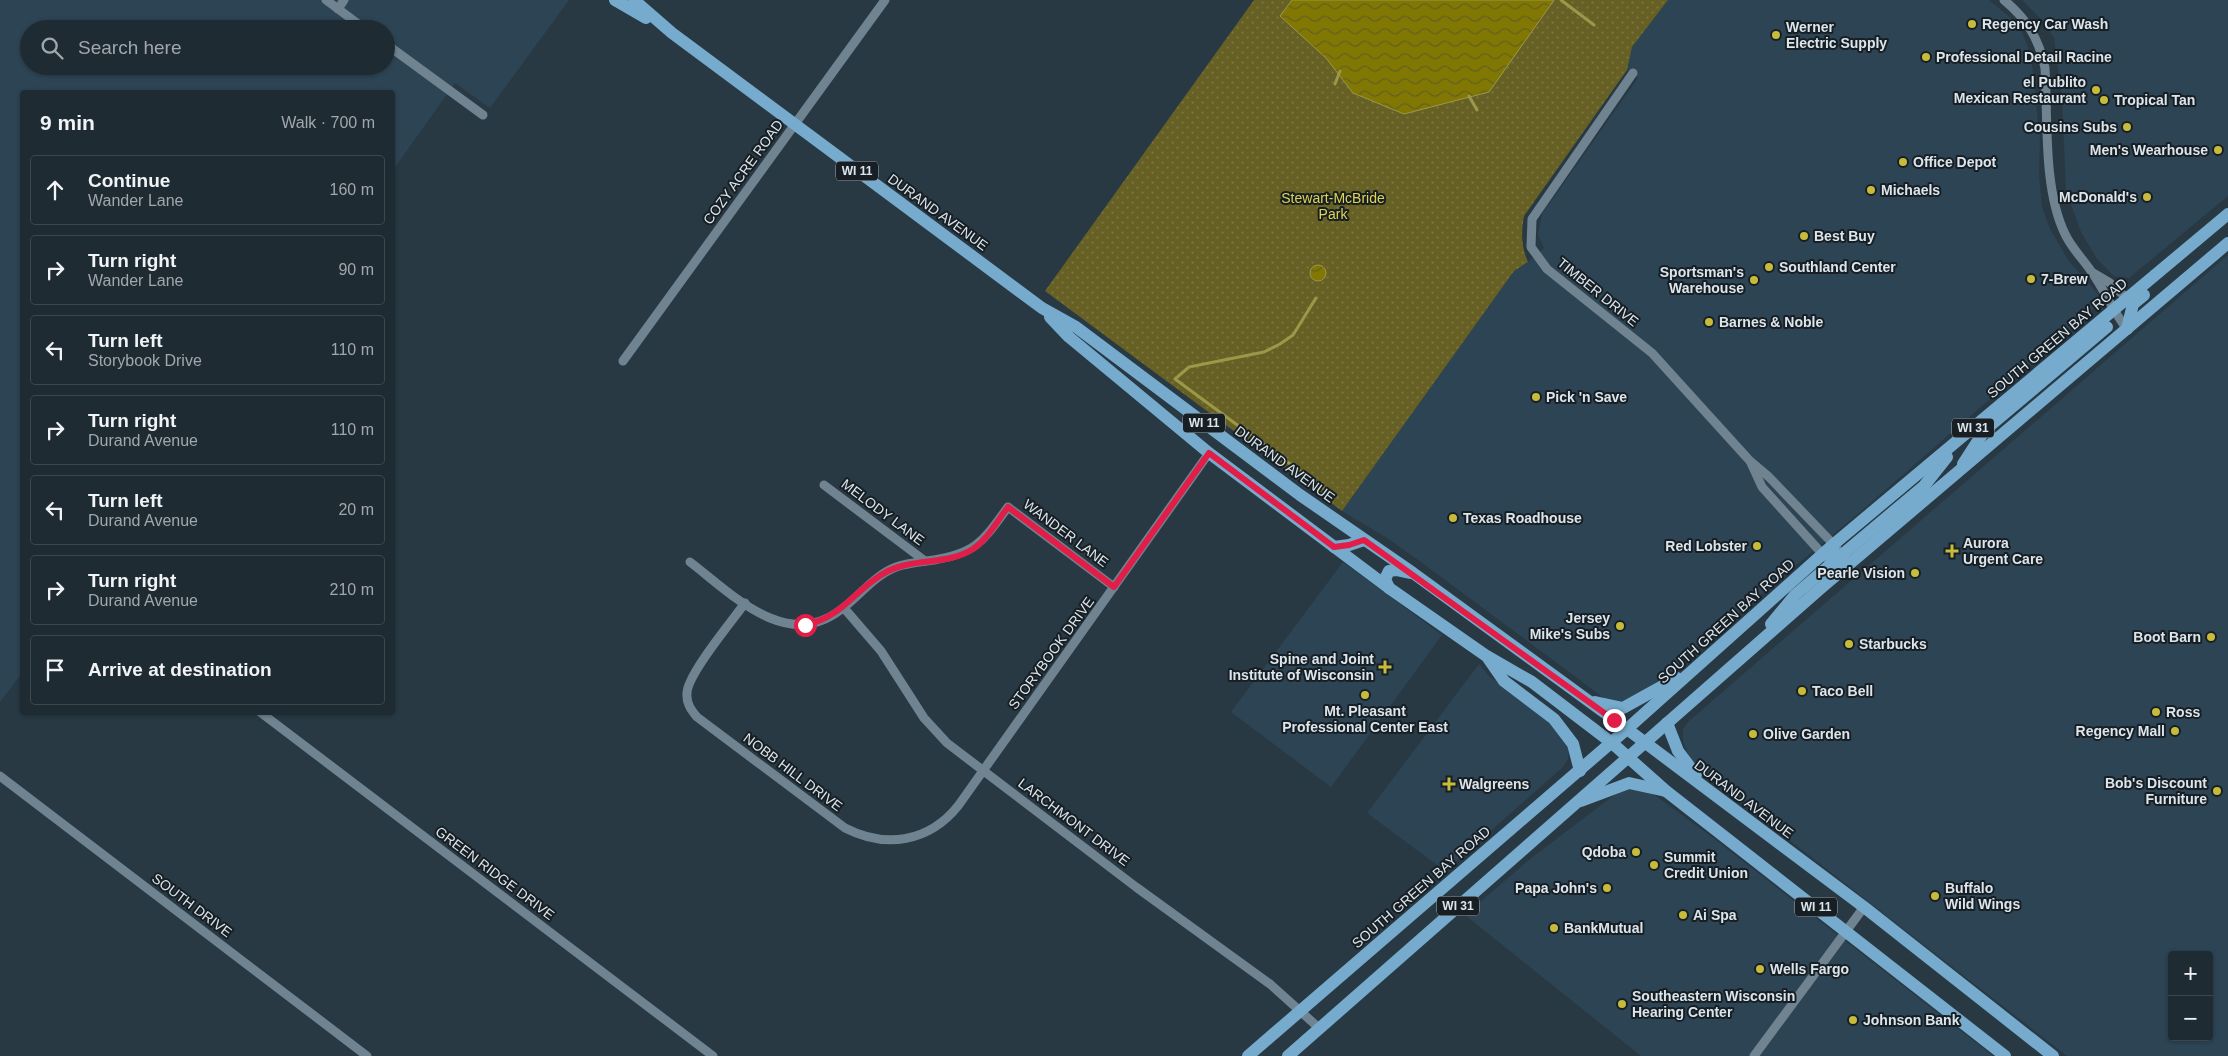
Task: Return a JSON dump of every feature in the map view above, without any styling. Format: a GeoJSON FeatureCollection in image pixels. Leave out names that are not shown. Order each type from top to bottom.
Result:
{"type":"FeatureCollection","features":[{"type":"Feature","properties":{"kind":"main road","name":"DURAND AVENUE"},"geometry":{"type":"LineString","coordinates":[[615,0],[672,33]]}},
{"type":"Feature","properties":{"kind":"main road","name":"DURAND AVENUE"},"geometry":{"type":"LineString","coordinates":[[634,0],[672,33],[1042,308],[1076,327],[1300,495],[1413,573],[1644,742],[1864,907],[2053,1056]]}},
{"type":"Feature","properties":{"kind":"main road","name":"SOUTH GREEN BAY ROAD"},"geometry":{"type":"LineString","coordinates":[[2130,301],[2228,214]]}},
{"type":"Feature","properties":{"kind":"main road"},"geometry":{"type":"LineString","coordinates":[[1954,476],[1985,430],[2107,327],[2115,313],[2217,233],[2228,220]]}},
{"type":"Feature","properties":{"kind":"main road","name":"SOUTH GREEN BAY ROAD"},"geometry":{"type":"LineString","coordinates":[[1248,1056],[1580,771],[1702,662],[1831,564],[1847,559],[1954,476],[2228,242]]}},
{"type":"Feature","properties":{"kind":"main road"},"geometry":{"type":"LineString","coordinates":[[2128,329],[2130,301]]}},
{"type":"Feature","properties":{"kind":"main road","name":"DURAND AVENUE"},"geometry":{"type":"LineString","coordinates":[[1042,308],[1069,337],[1209,453],[1389,588],[1485,655],[1532,682],[1612,742],[1666,791],[2005,1056]]}},
{"type":"Feature","properties":{"kind":"main road","name":"SOUTH GREEN BAY ROAD"},"geometry":{"type":"LineString","coordinates":[[1288,1056],[1747,653],[1831,564],[1834,544],[1963,436],[2115,313]]}},
{"type":"Feature","properties":{"kind":"main road"},"geometry":{"type":"LineString","coordinates":[[1847,559],[1924,486],[1963,436]]}},
{"type":"Feature","properties":{"kind":"main road"},"geometry":{"type":"LineString","coordinates":[[1334,547],[1364,540]]}},
{"type":"Feature","properties":{"kind":"main road"},"geometry":{"type":"LineString","coordinates":[[1389,588],[1385,579],[1389,571],[1396,570],[1413,573]]}},
{"type":"Feature","properties":{"kind":"main road"},"geometry":{"type":"LineString","coordinates":[[1485,655],[1504,681],[1554,719],[1573,744],[1580,771]]}},
{"type":"Feature","properties":{"kind":"main road"},"geometry":{"type":"LineString","coordinates":[[1585,699],[1613,708],[1623,708],[1702,662]]}},
{"type":"Feature","properties":{"kind":"main road"},"geometry":{"type":"LineString","coordinates":[[1667,723],[1678,751],[1706,789]]}},
{"type":"Feature","properties":{"kind":"main road"},"geometry":{"type":"LineString","coordinates":[[1574,804],[1629,783],[1666,791]]}},
{"type":"Feature","properties":{"kind":"street"},"geometry":{"type":"LineString","coordinates":[[326,0],[353,20]]}},
{"type":"Feature","properties":{"kind":"street"},"geometry":{"type":"LineString","coordinates":[[338,9],[344,0]]}},
{"type":"Feature","properties":{"kind":"street","name":"COZY ACRE ROAD"},"geometry":{"type":"LineString","coordinates":[[623,361],[885,0]]}},
{"type":"Feature","properties":{"kind":"street"},"geometry":{"type":"LineString","coordinates":[[2004,0],[2027,22],[2042,52],[2045,68],[2054,202],[2068,240],[2093,273],[2115,313],[2128,329]]}},
{"type":"Feature","properties":{"kind":"street"},"geometry":{"type":"LineString","coordinates":[[395,51],[483,115]]}},
{"type":"Feature","properties":{"kind":"street","name":"TIMBER DRIVE"},"geometry":{"type":"LineString","coordinates":[[1633,73],[1532,219],[1531,247],[1547,269],[1652,353],[1750,461],[1769,477],[1847,559]]}},
{"type":"Feature","properties":{"kind":"street"},"geometry":{"type":"LineString","coordinates":[[2093,273],[2110,283],[2144,315]]}},
{"type":"Feature","properties":{"kind":"street","name":"STORYBOOK DRIVE"},"geometry":{"type":"LineString","coordinates":[[983,771],[1209,453]]}},
{"type":"Feature","properties":{"kind":"street","name":"TIMBER DRIVE"},"geometry":{"type":"LineString","coordinates":[[1750,461],[1762,487],[1831,564]]}},
{"type":"Feature","properties":{"kind":"street","name":"MELODY LANE"},"geometry":{"type":"LineString","coordinates":[[824,485],[925,562]]}},
{"type":"Feature","properties":{"kind":"street","name":"WANDER LANE"},"geometry":{"type":"LineString","coordinates":[[690,562],[770,620],[793,625],[817,622],[844,608],[887,572],[898,567],[954,557],[973,549],[988,534],[1008,507],[1114,587]]}},
{"type":"Feature","properties":{"kind":"street","name":"NOBB HILL DRIVE"},"geometry":{"type":"LineString","coordinates":[[745,603],[691,679],[687,694],[691,709],[697,718],[845,828],[865,837],[887,841],[916,837],[942,823],[952,813],[983,771]]}},
{"type":"Feature","properties":{"kind":"street","name":"LARCHMONT DRIVE"},"geometry":{"type":"LineString","coordinates":[[844,608],[881,651],[924,718],[947,743],[1136,887],[1270,984],[1320,1028]]}},
{"type":"Feature","properties":{"kind":"street","name":"GREEN RIDGE DRIVE"},"geometry":{"type":"LineString","coordinates":[[264,715],[713,1056]]}},
{"type":"Feature","properties":{"kind":"street","name":"SOUTH DRIVE"},"geometry":{"type":"LineString","coordinates":[[0,776],[367,1056]]}},
{"type":"Feature","properties":{"kind":"street"},"geometry":{"type":"LineString","coordinates":[[1754,1056],[1864,907]]}},
{"type":"Feature","properties":{"kind":"shaded area"},"geometry":{"type":"Polygon","coordinates":[[[0,0],[569,0],[490,108],[455,83],[395,167],[395,90],[20,90],[20,676],[0,702],[0,0]]]}},
{"type":"Feature","properties":{"kind":"shaded area"},"geometry":{"type":"Polygon","coordinates":[[[1668,0],[1989,0],[2012,19],[2021,30],[2031,55],[2040,140],[2039,174],[2042,207],[2049,227],[2068,260],[2097,293],[2100,303],[1859,513],[1645,691],[1626,704],[1608,701],[1421,562],[1387,538],[1342,511],[1514,271],[1544,248],[1538,235],[1542,214],[1638,78],[1627,70],[1632,47],[1668,0]]]}},
{"type":"Feature","properties":{"kind":"shaded area"},"geometry":{"type":"Polygon","coordinates":[[[2022,0],[2228,0],[2228,196],[2129,278],[2114,276],[2097,259],[2081,232],[2066,191],[2062,99],[2054,38],[2042,20],[2022,0]]]}},
{"type":"Feature","properties":{"kind":"shaded area"},"geometry":{"type":"Polygon","coordinates":[[[2228,255],[2228,1056],[2067,1056],[1693,765],[1683,742],[1683,729],[1689,721],[2228,255]]]}},
{"type":"Feature","properties":{"kind":"shaded area"},"geometry":{"type":"Polygon","coordinates":[[[1343,562],[1442,635],[1331,787],[1231,712],[1343,562]]]}},
{"type":"Feature","properties":{"kind":"shaded area"},"geometry":{"type":"Polygon","coordinates":[[[1479,664],[1489,676],[1552,722],[1566,741],[1569,750],[1568,759],[1562,768],[1445,871],[1367,813],[1479,664]]]}},
{"type":"Feature","properties":{"kind":"shaded area"},"geometry":{"type":"Polygon","coordinates":[[[1634,788],[1653,794],[1712,837],[1993,1056],[1641,1056],[1465,915],[1530,859],[1617,793],[1634,788]]]}},
{"type":"Feature","properties":{"kind":"green space","name":"Stewart-McBride Park"},"geometry":{"type":"Polygon","coordinates":[[[1254,0],[1668,0],[1632,47],[1627,70],[1524,216],[1522,239],[1528,262],[1514,271],[1342,511],[1045,291],[1254,0]]]}},
{"type":"Feature","properties":{"kind":"water"},"geometry":{"type":"Polygon","coordinates":[[[1292,0],[1554,0],[1489,92],[1404,114],[1353,93],[1326,58],[1280,16],[1292,0]]]}},
{"type":"Feature","properties":{"kind":"water"},"geometry":{"type":"Polygon","coordinates":[[[1318,265],[1324,267],[1326,273],[1324,279],[1318,281],[1312,279],[1310,273],[1312,267],[1318,265]]]}},
{"type":"Feature","properties":{"kind":"waterway"},"geometry":{"type":"LineString","coordinates":[[1561,0],[1594,25]]}},
{"type":"Feature","properties":{"kind":"waterway"},"geometry":{"type":"LineString","coordinates":[[1335,84],[1340,71]]}},
{"type":"Feature","properties":{"kind":"waterway"},"geometry":{"type":"LineString","coordinates":[[1469,96],[1477,110]]}},
{"type":"Feature","properties":{"kind":"waterway"},"geometry":{"type":"LineString","coordinates":[[1316,298],[1293,335],[1280,344],[1264,352],[1189,367],[1175,379],[1328,492]]}},
{"type":"Feature","properties":{"kind":"place","name":"Regency Car Wash"},"geometry":{"type":"Point","coordinates":[1972,24]}},
{"type":"Feature","properties":{"kind":"place","name":"Werner Electric Supply"},"geometry":{"type":"Point","coordinates":[1776,35]}},
{"type":"Feature","properties":{"kind":"place","name":"Professional Detail Racine"},"geometry":{"type":"Point","coordinates":[1926,57]}},
{"type":"Feature","properties":{"kind":"place","name":"el Publito Mexican Restaurant"},"geometry":{"type":"Point","coordinates":[2096,90]}},
{"type":"Feature","properties":{"kind":"place","name":"Tropical Tan"},"geometry":{"type":"Point","coordinates":[2104,100]}},
{"type":"Feature","properties":{"kind":"place","name":"Cousins Subs"},"geometry":{"type":"Point","coordinates":[2127,127]}},
{"type":"Feature","properties":{"kind":"place","name":"Men's Wearhouse"},"geometry":{"type":"Point","coordinates":[2218,150]}},
{"type":"Feature","properties":{"kind":"place","name":"Office Depot"},"geometry":{"type":"Point","coordinates":[1903,162]}},
{"type":"Feature","properties":{"kind":"place","name":"Michaels"},"geometry":{"type":"Point","coordinates":[1871,190]}},
{"type":"Feature","properties":{"kind":"place","name":"McDonald's"},"geometry":{"type":"Point","coordinates":[2147,197]}},
{"type":"Feature","properties":{"kind":"place","name":"Best Buy"},"geometry":{"type":"Point","coordinates":[1804,236]}},
{"type":"Feature","properties":{"kind":"place","name":"Southland Center"},"geometry":{"type":"Point","coordinates":[1769,267]}},
{"type":"Feature","properties":{"kind":"place","name":"7-Brew"},"geometry":{"type":"Point","coordinates":[2031,279]}},
{"type":"Feature","properties":{"kind":"place","name":"Sportsman's Warehouse"},"geometry":{"type":"Point","coordinates":[1754,280]}},
{"type":"Feature","properties":{"kind":"place","name":"Barnes & Noble"},"geometry":{"type":"Point","coordinates":[1709,322]}},
{"type":"Feature","properties":{"kind":"place","name":"Pick 'n Save"},"geometry":{"type":"Point","coordinates":[1536,397]}},
{"type":"Feature","properties":{"kind":"place","name":"Texas Roadhouse"},"geometry":{"type":"Point","coordinates":[1453,518]}},
{"type":"Feature","properties":{"kind":"place","name":"Red Lobster"},"geometry":{"type":"Point","coordinates":[1757,546]}},
{"type":"Feature","properties":{"kind":"place","name":"Aurora Urgent Care"},"geometry":{"type":"Point","coordinates":[1952,551]}},
{"type":"Feature","properties":{"kind":"place","name":"Pearle Vision"},"geometry":{"type":"Point","coordinates":[1915,573]}},
{"type":"Feature","properties":{"kind":"place","name":"Jersey Mike's Subs"},"geometry":{"type":"Point","coordinates":[1620,626]}},
{"type":"Feature","properties":{"kind":"place","name":"Boot Barn"},"geometry":{"type":"Point","coordinates":[2211,637]}},
{"type":"Feature","properties":{"kind":"place","name":"Starbucks"},"geometry":{"type":"Point","coordinates":[1849,644]}},
{"type":"Feature","properties":{"kind":"place","name":"Spine and Joint Institute of Wisconsin"},"geometry":{"type":"Point","coordinates":[1385,667]}},
{"type":"Feature","properties":{"kind":"place","name":"Taco Bell"},"geometry":{"type":"Point","coordinates":[1802,691]}},
{"type":"Feature","properties":{"kind":"place","name":"Mt. Pleasant Professional Center East"},"geometry":{"type":"Point","coordinates":[1365,695]}},
{"type":"Feature","properties":{"kind":"place","name":"Ross"},"geometry":{"type":"Point","coordinates":[2156,712]}},
{"type":"Feature","properties":{"kind":"place","name":"Regency Mall"},"geometry":{"type":"Point","coordinates":[2175,731]}},
{"type":"Feature","properties":{"kind":"place","name":"Olive Garden"},"geometry":{"type":"Point","coordinates":[1753,734]}},
{"type":"Feature","properties":{"kind":"place","name":"Walgreens"},"geometry":{"type":"Point","coordinates":[1449,784]}},
{"type":"Feature","properties":{"kind":"place","name":"Bob's Discount Furniture"},"geometry":{"type":"Point","coordinates":[2217,791]}},
{"type":"Feature","properties":{"kind":"place","name":"Qdoba"},"geometry":{"type":"Point","coordinates":[1636,852]}},
{"type":"Feature","properties":{"kind":"place","name":"Summit Credit Union"},"geometry":{"type":"Point","coordinates":[1654,865]}},
{"type":"Feature","properties":{"kind":"place","name":"Papa John's"},"geometry":{"type":"Point","coordinates":[1607,888]}},
{"type":"Feature","properties":{"kind":"place","name":"Buffalo Wild Wings"},"geometry":{"type":"Point","coordinates":[1935,896]}},
{"type":"Feature","properties":{"kind":"place","name":"Ai Spa"},"geometry":{"type":"Point","coordinates":[1683,915]}},
{"type":"Feature","properties":{"kind":"place","name":"BankMutual"},"geometry":{"type":"Point","coordinates":[1554,928]}},
{"type":"Feature","properties":{"kind":"place","name":"Wells Fargo"},"geometry":{"type":"Point","coordinates":[1760,969]}},
{"type":"Feature","properties":{"kind":"place","name":"Southeastern Wisconsin Hearing Center"},"geometry":{"type":"Point","coordinates":[1622,1004]}},
{"type":"Feature","properties":{"kind":"place","name":"Johnson Bank"},"geometry":{"type":"Point","coordinates":[1853,1020]}},
{"type":"Feature","properties":{"kind":"route"},"geometry":{"type":"LineString","coordinates":[[805,625],[828,618],[839,612],[877,578],[898,567],[954,557],[973,549],[988,534],[1008,507],[1114,587],[1209,453],[1334,547],[1364,540],[1413,573],[1614,720]]}}]}
